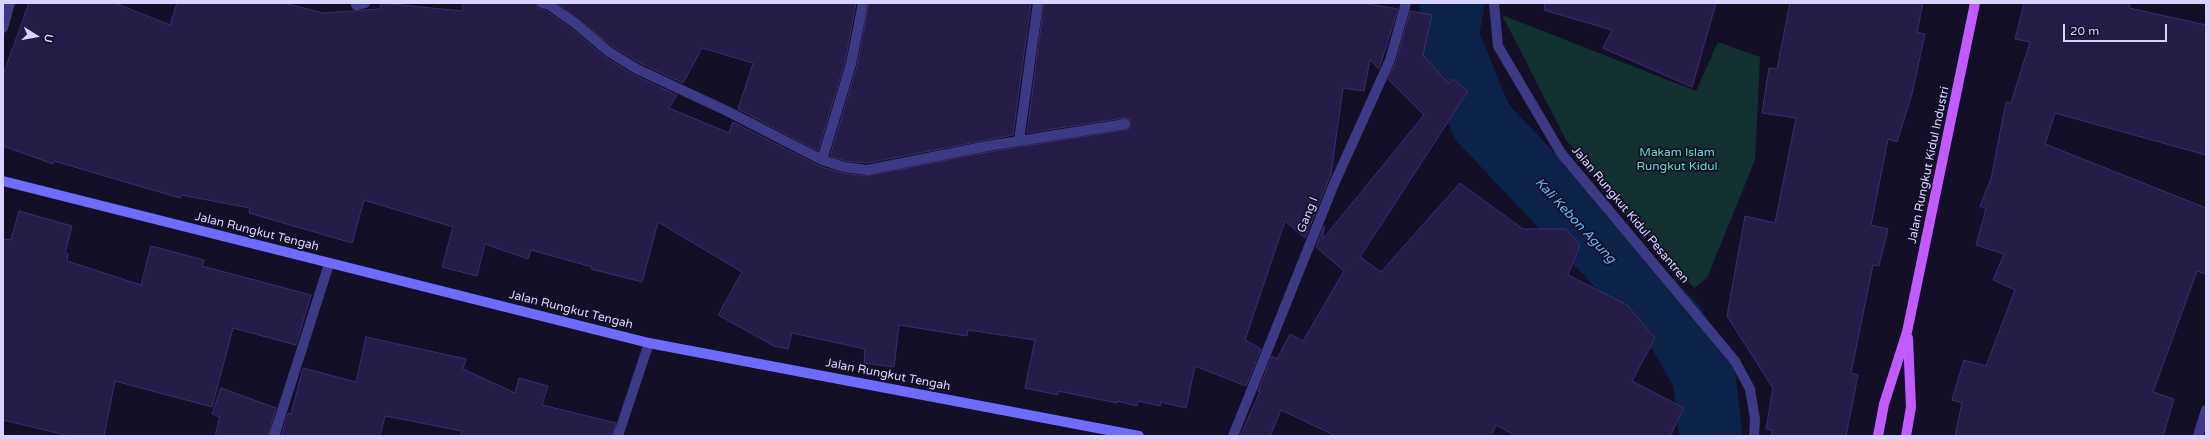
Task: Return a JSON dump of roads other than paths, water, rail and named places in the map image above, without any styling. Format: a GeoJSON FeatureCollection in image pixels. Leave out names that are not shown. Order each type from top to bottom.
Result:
{"type":"FeatureCollection","features":[{"type":"Feature","properties":{"kind":"main road","name":"Jalan Rungkut Kidul Industri"},"geometry":{"type":"LineString","coordinates":[[1878,436],[1884,404],[1907,332],[1975,3]]}},
{"type":"Feature","properties":{"kind":"main road","name":"Jalan Rungkut Tengah"},"geometry":{"type":"LineString","coordinates":[[3,181],[649,343],[1139,436]]}},
{"type":"Feature","properties":{"kind":"main road","name":"Jalan Rungkut Kidul Industri"},"geometry":{"type":"LineString","coordinates":[[1906,436],[1912,407],[1907,332]]}},
{"type":"Feature","properties":{"kind":"street"},"geometry":{"type":"LineString","coordinates":[[3,28],[10,3]]}},
{"type":"Feature","properties":{"kind":"street"},"geometry":{"type":"LineString","coordinates":[[542,3],[549,5],[576,24],[610,52],[637,69],[729,112],[822,160],[867,170],[1019,141],[1125,124]]}},
{"type":"Feature","properties":{"kind":"street"},"geometry":{"type":"LineString","coordinates":[[822,160],[851,64],[863,3]]}},
{"type":"Feature","properties":{"kind":"street"},"geometry":{"type":"LineString","coordinates":[[1019,141],[1038,3]]}},
{"type":"Feature","properties":{"kind":"street","name":"Gang I"},"geometry":{"type":"LineString","coordinates":[[1233,436],[1334,184],[1390,60],[1406,3]]}},
{"type":"Feature","properties":{"kind":"street","name":"Jalan Rungkut Kidul Pesantren"},"geometry":{"type":"LineString","coordinates":[[1494,3],[1498,46],[1561,153],[1734,361],[1750,389],[1756,419],[1754,436]]}},
{"type":"Feature","properties":{"kind":"street"},"geometry":{"type":"LineString","coordinates":[[274,436],[330,264]]}},
{"type":"Feature","properties":{"kind":"street"},"geometry":{"type":"LineString","coordinates":[[618,436],[649,343]]}},
{"type":"Feature","properties":{"kind":"street"},"geometry":{"type":"LineString","coordinates":[[2198,436],[2206,410]]}},
{"type":"Feature","properties":{"kind":"waterway","name":"Kali Kebon Agung"},"geometry":{"type":"LineString","coordinates":[[1453,3],[1447,36],[1482,122],[1675,326],[1704,376],[1711,436]]}},
{"type":"Feature","properties":{"kind":"park label","name":"Makam Islam Rungkut Kidul"},"geometry":{"type":"Point","coordinates":[1677,160]}}]}
